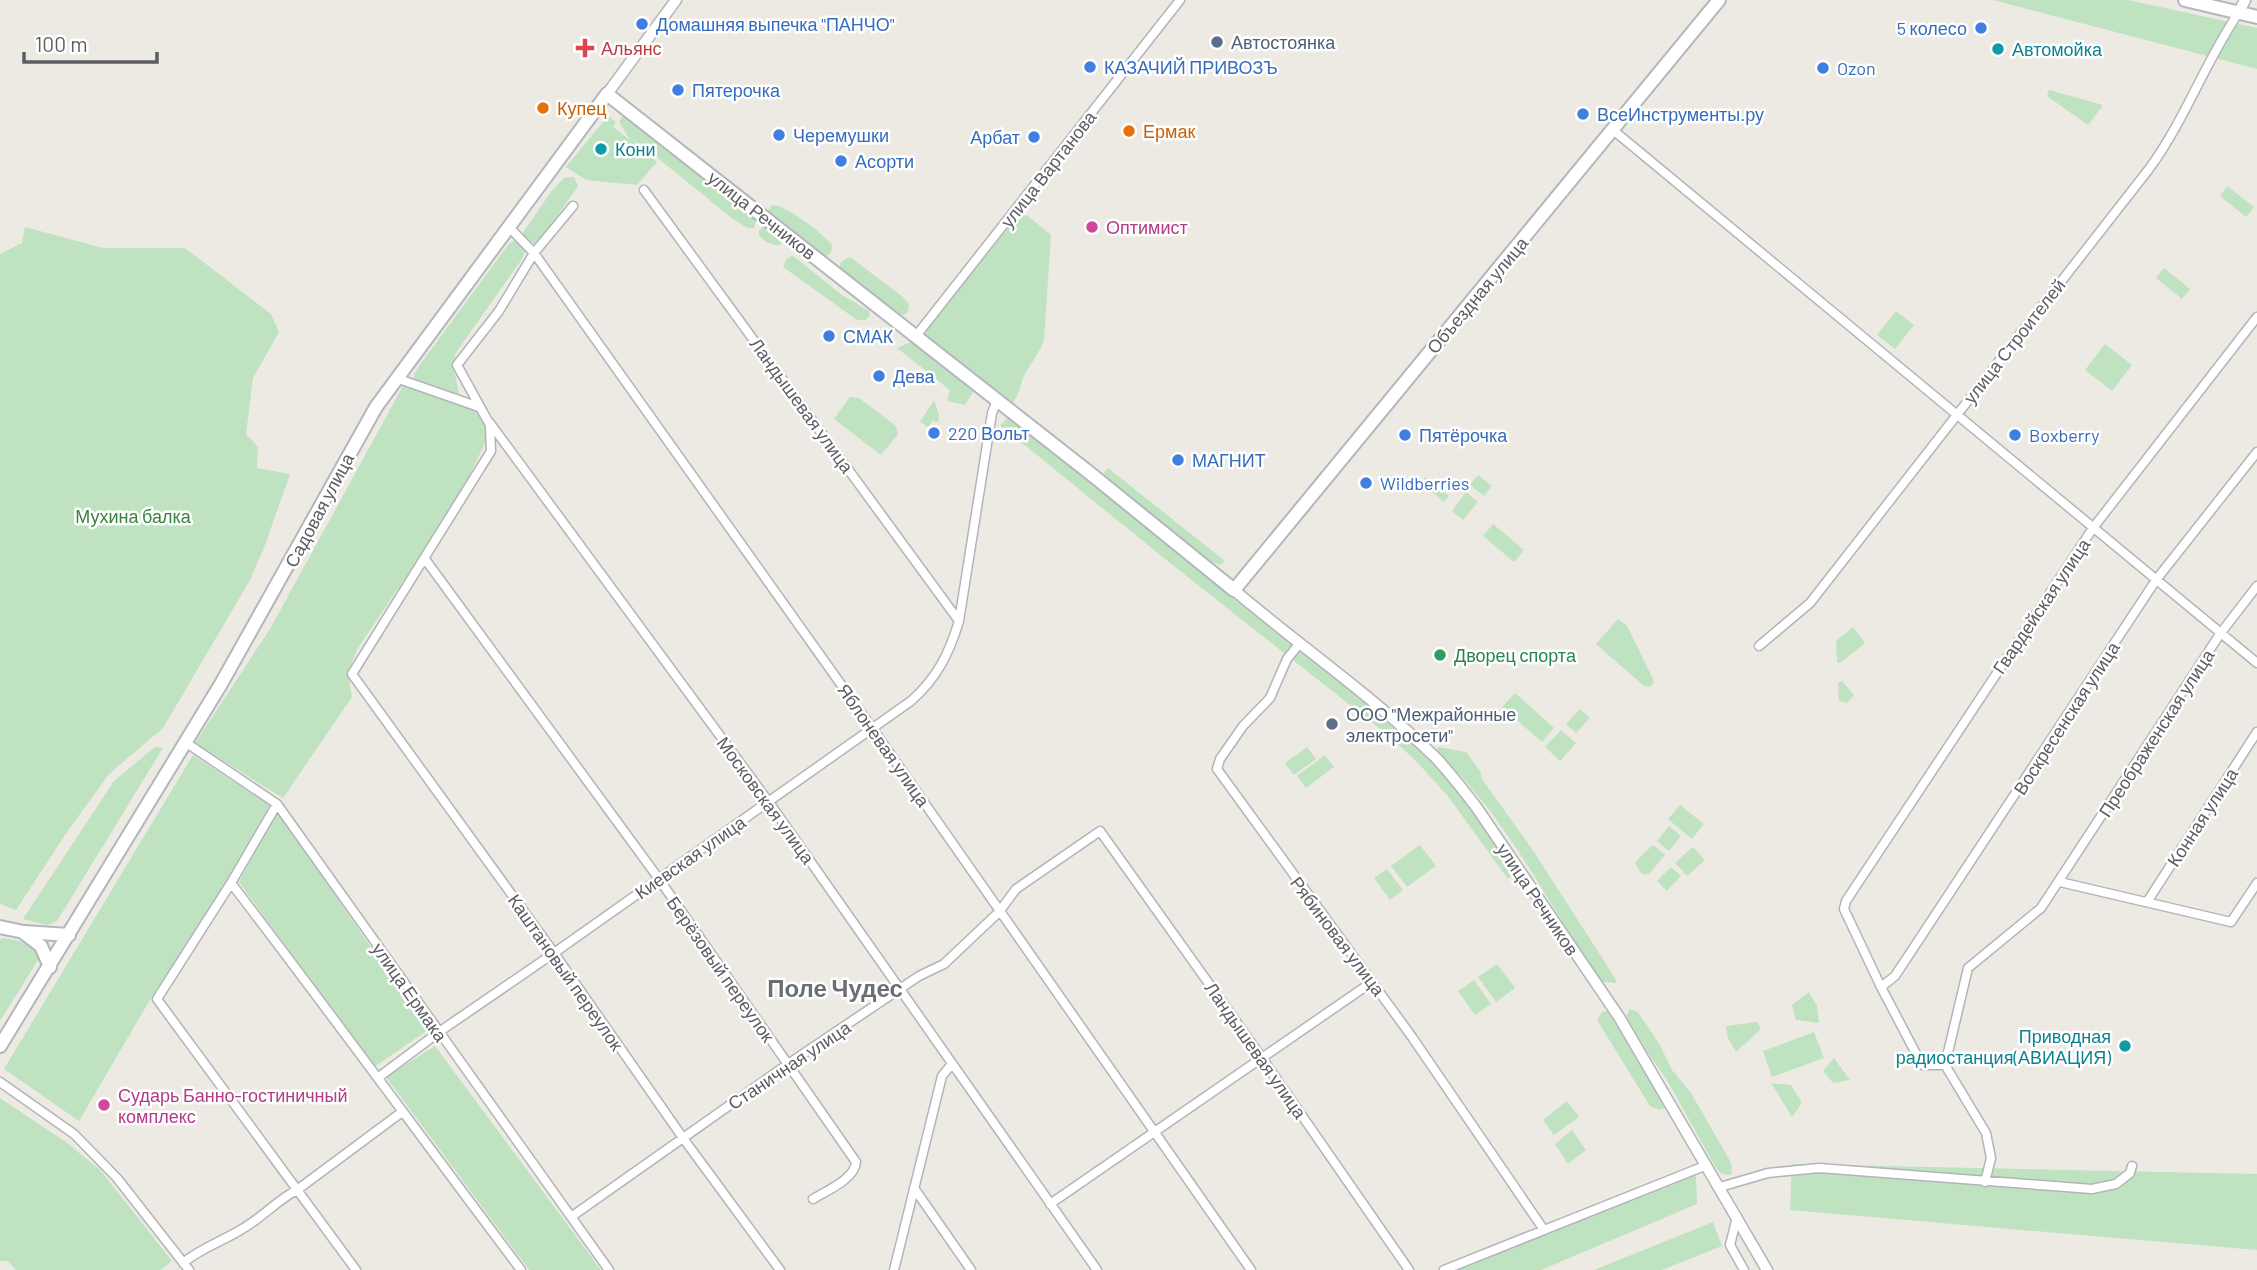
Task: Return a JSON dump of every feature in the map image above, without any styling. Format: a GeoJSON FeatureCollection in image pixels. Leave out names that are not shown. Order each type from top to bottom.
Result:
{"type":"FeatureCollection","features":[{"type":"Feature","properties":{"kind":"main road","name":"Объездная улица"},"geometry":{"type":"LineString","coordinates":[[1234,590],[1719,0]]}},
{"type":"Feature","properties":{"kind":"main road"},"geometry":{"type":"LineString","coordinates":[[2185,0],[2257,8]]}},
{"type":"Feature","properties":{"kind":"main road"},"geometry":{"type":"LineString","coordinates":[[2223,0],[2242,6],[2257,17]]}},
{"type":"Feature","properties":{"kind":"main road","name":"Садовая улица"},"geometry":{"type":"LineString","coordinates":[[0,1046],[256,624],[358,438],[396,378],[607,93]]}},
{"type":"Feature","properties":{"kind":"main road","name":"улица Речников"},"geometry":{"type":"LineString","coordinates":[[607,93],[1234,590]]}},
{"type":"Feature","properties":{"kind":"main road"},"geometry":{"type":"LineString","coordinates":[[0,927],[23,932],[69,935]]}},
{"type":"Feature","properties":{"kind":"main road"},"geometry":{"type":"LineString","coordinates":[[23,932],[40,946],[50,967]]}},
{"type":"Feature","properties":{"kind":"street","name":"Садовая улица"},"geometry":{"type":"LineString","coordinates":[[607,93],[676,0]]}},
{"type":"Feature","properties":{"kind":"street","name":"улица Вартанова"},"geometry":{"type":"LineString","coordinates":[[916,336],[1180,0]]}},
{"type":"Feature","properties":{"kind":"street","name":"улица Строителей"},"geometry":{"type":"LineString","coordinates":[[1759,646],[1810,603],[2163,150],[2242,6]]}},
{"type":"Feature","properties":{"kind":"street"},"geometry":{"type":"LineString","coordinates":[[1613,130],[2257,663]]}},
{"type":"Feature","properties":{"kind":"street","name":"Ландышевая улица"},"geometry":{"type":"LineString","coordinates":[[644,190],[959,621]]}},
{"type":"Feature","properties":{"kind":"street"},"geometry":{"type":"LineString","coordinates":[[425,559],[491,451],[490,425],[457,365],[499,311],[534,253],[573,205]]}},
{"type":"Feature","properties":{"kind":"street","name":"Яблоневая улица"},"geometry":{"type":"LineString","coordinates":[[508,226],[534,253],[872,728],[1251,1270]]}},
{"type":"Feature","properties":{"kind":"street","name":"Гвардейская улица"},"geometry":{"type":"LineString","coordinates":[[1881,987],[1844,909],[1846,901],[2093,528],[2257,317]]}},
{"type":"Feature","properties":{"kind":"street"},"geometry":{"type":"LineString","coordinates":[[396,378],[478,407]]}},
{"type":"Feature","properties":{"kind":"street","name":"Киевская улица"},"geometry":{"type":"LineString","coordinates":[[379,1077],[439,1032],[911,701],[935,676],[951,649],[959,621],[990,426],[997,400]]}},
{"type":"Feature","properties":{"kind":"street","name":"Московская улица"},"geometry":{"type":"LineString","coordinates":[[478,407],[768,801],[1097,1270]]}},
{"type":"Feature","properties":{"kind":"street","name":"Воскресенская улица"},"geometry":{"type":"LineString","coordinates":[[1881,987],[1895,976],[2157,580],[2257,453]]}},
{"type":"Feature","properties":{"kind":"street","name":"Каштановый переулок"},"geometry":{"type":"LineString","coordinates":[[425,559],[352,674],[554,953],[682,1138],[780,1270]]}},
{"type":"Feature","properties":{"kind":"street","name":"Берёзовый переулок"},"geometry":{"type":"LineString","coordinates":[[425,559],[659,879],[856,1162],[856,1169],[850,1175],[813,1199]]}},
{"type":"Feature","properties":{"kind":"street","name":"Преображенская улица"},"geometry":{"type":"LineString","coordinates":[[1945,1065],[1968,968],[2040,908],[2060,883],[2220,634],[2257,586]]}},
{"type":"Feature","properties":{"kind":"street","name":"улица Речников"},"geometry":{"type":"LineString","coordinates":[[1234,590],[1419,742],[1454,778],[1619,1017],[1767,1270]]}},
{"type":"Feature","properties":{"kind":"street","name":"Рябиновая улица"},"geometry":{"type":"LineString","coordinates":[[1300,643],[1287,659],[1270,698],[1243,726],[1220,758],[1217,769],[1412,1037],[1544,1230]]}},
{"type":"Feature","properties":{"kind":"street","name":"Конная улица"},"geometry":{"type":"LineString","coordinates":[[2147,902],[2256,735]]}},
{"type":"Feature","properties":{"kind":"street","name":"улица Ермака"},"geometry":{"type":"LineString","coordinates":[[185,742],[277,804],[608,1270]]}},
{"type":"Feature","properties":{"kind":"street"},"geometry":{"type":"LineString","coordinates":[[277,804],[231,883],[157,999],[356,1270]]}},
{"type":"Feature","properties":{"kind":"street","name":"Ландышевая улица"},"geometry":{"type":"LineString","coordinates":[[1100,831],[1409,1270]]}},
{"type":"Feature","properties":{"kind":"street","name":"Станичная улица"},"geometry":{"type":"LineString","coordinates":[[571,1217],[788,1064],[919,976],[944,964],[999,912],[1016,889],[1100,831]]}},
{"type":"Feature","properties":{"kind":"street"},"geometry":{"type":"LineString","coordinates":[[231,883],[379,1077],[402,1112],[521,1270]]}},
{"type":"Feature","properties":{"kind":"street"},"geometry":{"type":"LineString","coordinates":[[2060,883],[2231,922],[2257,883]]}},
{"type":"Feature","properties":{"kind":"street"},"geometry":{"type":"LineString","coordinates":[[1051,1205],[1372,982]]}},
{"type":"Feature","properties":{"kind":"street"},"geometry":{"type":"LineString","coordinates":[[1881,987],[1923,1065],[1945,1065],[1986,1133],[1991,1158],[1985,1182]]}},
{"type":"Feature","properties":{"kind":"street"},"geometry":{"type":"LineString","coordinates":[[894,1270],[942,1076],[951,1065]]}},
{"type":"Feature","properties":{"kind":"street"},"geometry":{"type":"LineString","coordinates":[[0,1082],[74,1134],[117,1178],[186,1266],[197,1252],[244,1228],[402,1112]]}},
{"type":"Feature","properties":{"kind":"street"},"geometry":{"type":"LineString","coordinates":[[1444,1270],[1707,1165]]}},
{"type":"Feature","properties":{"kind":"street"},"geometry":{"type":"LineString","coordinates":[[1720,1187],[1768,1172],[1818,1168],[2092,1189],[2116,1184],[2130,1173],[2132,1166]]}},
{"type":"Feature","properties":{"kind":"street"},"geometry":{"type":"LineString","coordinates":[[914,1188],[971,1270]]}},
{"type":"Feature","properties":{"kind":"street"},"geometry":{"type":"LineString","coordinates":[[1737,1217],[1730,1245],[1744,1270]]}},
{"type":"Feature","properties":{"kind":"green space"},"geometry":{"type":"Polygon","coordinates":[[[1993,0],[2128,0],[2257,28],[2257,69],[1993,0]]]}},
{"type":"Feature","properties":{"kind":"green space"},"geometry":{"type":"Polygon","coordinates":[[[2049,90],[2103,105],[2088,125],[2047,96],[2049,90]]]}},
{"type":"Feature","properties":{"kind":"green space"},"geometry":{"type":"Polygon","coordinates":[[[608,116],[616,122],[613,127],[630,140],[619,122],[622,117],[628,116],[750,212],[756,219],[754,228],[747,228],[733,219],[633,141],[657,162],[637,185],[586,180],[566,167],[608,116]]]}},
{"type":"Feature","properties":{"kind":"green space"},"geometry":{"type":"Polygon","coordinates":[[[574,177],[578,186],[545,234],[535,244],[527,241],[522,234],[551,192],[564,178],[574,177]]]}},
{"type":"Feature","properties":{"kind":"green space"},"geometry":{"type":"Polygon","coordinates":[[[2227,186],[2254,207],[2246,217],[2220,196],[2227,186]]]}},
{"type":"Feature","properties":{"kind":"green space"},"geometry":{"type":"Polygon","coordinates":[[[772,205],[779,206],[813,228],[832,245],[831,253],[822,255],[772,216],[768,211],[772,205]]]}},
{"type":"Feature","properties":{"kind":"green space"},"geometry":{"type":"Polygon","coordinates":[[[1028,216],[1051,235],[1044,340],[1010,407],[922,336],[1016,217],[1028,216]]]}},
{"type":"Feature","properties":{"kind":"green space"},"geometry":{"type":"Polygon","coordinates":[[[764,225],[783,237],[778,246],[759,236],[764,225]]]}},
{"type":"Feature","properties":{"kind":"green space","name":"Мухина балка"},"geometry":{"type":"Polygon","coordinates":[[[25,227],[103,248],[185,248],[271,314],[279,332],[253,378],[246,434],[258,447],[257,468],[290,474],[250,580],[163,728],[109,774],[16,910],[0,904],[0,254],[22,243],[25,227]]]}},
{"type":"Feature","properties":{"kind":"green space"},"geometry":{"type":"Polygon","coordinates":[[[516,239],[525,251],[522,259],[455,354],[454,370],[459,394],[415,383],[414,374],[419,366],[508,245],[516,239]]]}},
{"type":"Feature","properties":{"kind":"green space"},"geometry":{"type":"Polygon","coordinates":[[[792,255],[842,295],[869,311],[870,315],[866,320],[857,320],[783,267],[792,255]]]}},
{"type":"Feature","properties":{"kind":"green space"},"geometry":{"type":"Polygon","coordinates":[[[850,257],[903,297],[909,304],[908,312],[904,315],[888,308],[845,274],[839,268],[841,262],[850,257]]]}},
{"type":"Feature","properties":{"kind":"green space"},"geometry":{"type":"Polygon","coordinates":[[[2164,268],[2190,289],[2182,299],[2156,278],[2164,268]]]}},
{"type":"Feature","properties":{"kind":"green space"},"geometry":{"type":"Polygon","coordinates":[[[1896,311],[1914,325],[1895,349],[1877,335],[1896,311]]]}},
{"type":"Feature","properties":{"kind":"green space"},"geometry":{"type":"Polygon","coordinates":[[[913,341],[969,385],[973,392],[965,405],[947,401],[950,390],[897,348],[913,341]]]}},
{"type":"Feature","properties":{"kind":"green space"},"geometry":{"type":"Polygon","coordinates":[[[2105,344],[2132,365],[2112,391],[2085,370],[2105,344]]]}},
{"type":"Feature","properties":{"kind":"green space"},"geometry":{"type":"Polygon","coordinates":[[[403,386],[478,412],[486,428],[485,443],[465,485],[440,526],[358,648],[348,671],[352,697],[283,798],[195,743],[270,629],[403,386]]]}},
{"type":"Feature","properties":{"kind":"green space"},"geometry":{"type":"Polygon","coordinates":[[[850,397],[859,398],[896,426],[898,434],[881,455],[834,419],[850,397]]]}},
{"type":"Feature","properties":{"kind":"green space"},"geometry":{"type":"Polygon","coordinates":[[[934,400],[939,415],[938,423],[933,420],[928,427],[920,422],[934,400]]]}},
{"type":"Feature","properties":{"kind":"green space"},"geometry":{"type":"Polygon","coordinates":[[[1008,418],[1352,690],[1415,743],[1457,788],[1517,871],[1508,879],[1447,795],[1388,735],[1000,425],[1008,418]]]}},
{"type":"Feature","properties":{"kind":"green space"},"geometry":{"type":"Polygon","coordinates":[[[1108,468],[1225,561],[1220,565],[1212,562],[1105,480],[1104,473],[1108,468]]]}},
{"type":"Feature","properties":{"kind":"green space"},"geometry":{"type":"Polygon","coordinates":[[[1478,475],[1492,486],[1484,496],[1470,485],[1478,475]]]}},
{"type":"Feature","properties":{"kind":"green space"},"geometry":{"type":"Polygon","coordinates":[[[1426,477],[1449,496],[1444,502],[1421,483],[1426,477]]]}},
{"type":"Feature","properties":{"kind":"green space"},"geometry":{"type":"Polygon","coordinates":[[[1466,492],[1478,502],[1463,520],[1452,511],[1466,492]]]}},
{"type":"Feature","properties":{"kind":"green space"},"geometry":{"type":"Polygon","coordinates":[[[1493,524],[1524,550],[1514,562],[1483,536],[1493,524]]]}},
{"type":"Feature","properties":{"kind":"green space"},"geometry":{"type":"Polygon","coordinates":[[[1618,619],[1627,626],[1653,679],[1653,684],[1649,687],[1644,686],[1596,644],[1618,619]]]}},
{"type":"Feature","properties":{"kind":"green space"},"geometry":{"type":"Polygon","coordinates":[[[1853,627],[1865,643],[1840,663],[1837,662],[1836,641],[1853,627]]]}},
{"type":"Feature","properties":{"kind":"green space"},"geometry":{"type":"Polygon","coordinates":[[[1842,681],[1854,695],[1847,703],[1839,701],[1838,683],[1842,681]]]}},
{"type":"Feature","properties":{"kind":"green space"},"geometry":{"type":"Polygon","coordinates":[[[1515,693],[1554,728],[1542,742],[1502,707],[1515,693]]]}},
{"type":"Feature","properties":{"kind":"green space"},"geometry":{"type":"Polygon","coordinates":[[[1580,709],[1590,718],[1576,733],[1566,724],[1580,709]]]}},
{"type":"Feature","properties":{"kind":"green space"},"geometry":{"type":"Polygon","coordinates":[[[1561,730],[1576,743],[1560,761],[1545,747],[1561,730]]]}},
{"type":"Feature","properties":{"kind":"green space"},"geometry":{"type":"Polygon","coordinates":[[[155,747],[163,748],[57,921],[47,925],[23,919],[114,781],[155,747]]]}},
{"type":"Feature","properties":{"kind":"green space"},"geometry":{"type":"Polygon","coordinates":[[[1307,747],[1316,759],[1294,775],[1285,763],[1307,747]]]}},
{"type":"Feature","properties":{"kind":"green space"},"geometry":{"type":"Polygon","coordinates":[[[1438,747],[1466,752],[1534,852],[1616,983],[1602,982],[1504,830],[1467,783],[1437,752],[1438,747]]]}},
{"type":"Feature","properties":{"kind":"green space"},"geometry":{"type":"Polygon","coordinates":[[[193,755],[270,806],[230,878],[150,1000],[79,1121],[4,1069],[193,755]]]}},
{"type":"Feature","properties":{"kind":"green space"},"geometry":{"type":"Polygon","coordinates":[[[1325,755],[1334,767],[1306,788],[1297,776],[1325,755]]]}},
{"type":"Feature","properties":{"kind":"green space"},"geometry":{"type":"Polygon","coordinates":[[[1680,805],[1704,824],[1692,839],[1668,819],[1680,805]]]}},
{"type":"Feature","properties":{"kind":"green space"},"geometry":{"type":"Polygon","coordinates":[[[277,811],[428,1030],[374,1067],[239,882],[277,811]]]}},
{"type":"Feature","properties":{"kind":"green space"},"geometry":{"type":"Polygon","coordinates":[[[1669,826],[1681,836],[1669,851],[1657,841],[1669,826]]]}},
{"type":"Feature","properties":{"kind":"green space"},"geometry":{"type":"Polygon","coordinates":[[[1420,845],[1436,866],[1407,887],[1391,866],[1420,845]]]}},
{"type":"Feature","properties":{"kind":"green space"},"geometry":{"type":"Polygon","coordinates":[[[1653,845],[1665,855],[1650,873],[1645,875],[1640,872],[1635,862],[1653,845]]]}},
{"type":"Feature","properties":{"kind":"green space"},"geometry":{"type":"Polygon","coordinates":[[[1693,847],[1705,860],[1687,876],[1675,863],[1693,847]]]}},
{"type":"Feature","properties":{"kind":"green space"},"geometry":{"type":"Polygon","coordinates":[[[1671,867],[1681,876],[1667,891],[1657,881],[1671,867]]]}},
{"type":"Feature","properties":{"kind":"green space"},"geometry":{"type":"Polygon","coordinates":[[[1387,869],[1403,890],[1390,900],[1374,878],[1387,869]]]}},
{"type":"Feature","properties":{"kind":"green space"},"geometry":{"type":"Polygon","coordinates":[[[0,939],[24,942],[43,952],[0,1021],[0,939]]]}},
{"type":"Feature","properties":{"kind":"green space"},"geometry":{"type":"Polygon","coordinates":[[[1497,964],[1515,988],[1496,1002],[1478,977],[1497,964]]]}},
{"type":"Feature","properties":{"kind":"green space"},"geometry":{"type":"Polygon","coordinates":[[[1474,980],[1491,1004],[1475,1015],[1458,991],[1474,980]]]}},
{"type":"Feature","properties":{"kind":"green space"},"geometry":{"type":"Polygon","coordinates":[[[1809,992],[1817,1006],[1819,1023],[1796,1020],[1792,1005],[1809,992]]]}},
{"type":"Feature","properties":{"kind":"green space"},"geometry":{"type":"Polygon","coordinates":[[[1630,1009],[1638,1012],[1660,1045],[1672,1070],[1691,1093],[1729,1159],[1731,1175],[1722,1174],[1716,1168],[1667,1080],[1626,1017],[1630,1009]]]}},
{"type":"Feature","properties":{"kind":"green space"},"geometry":{"type":"Polygon","coordinates":[[[1607,1011],[1667,1103],[1663,1109],[1650,1106],[1597,1020],[1602,1012],[1607,1011]]]}},
{"type":"Feature","properties":{"kind":"green space"},"geometry":{"type":"Polygon","coordinates":[[[1757,1022],[1761,1029],[1736,1052],[1728,1038],[1726,1026],[1757,1022]]]}},
{"type":"Feature","properties":{"kind":"green space"},"geometry":{"type":"Polygon","coordinates":[[[1814,1032],[1824,1058],[1772,1077],[1763,1051],[1814,1032]]]}},
{"type":"Feature","properties":{"kind":"green space"},"geometry":{"type":"Polygon","coordinates":[[[435,1046],[601,1270],[529,1270],[386,1077],[435,1046]]]}},
{"type":"Feature","properties":{"kind":"green space"},"geometry":{"type":"Polygon","coordinates":[[[1834,1058],[1850,1080],[1833,1083],[1823,1071],[1834,1058]]]}},
{"type":"Feature","properties":{"kind":"green space"},"geometry":{"type":"Polygon","coordinates":[[[1771,1083],[1791,1085],[1802,1103],[1792,1117],[1771,1083]]]}},
{"type":"Feature","properties":{"kind":"green space"},"geometry":{"type":"Polygon","coordinates":[[[0,1098],[66,1142],[101,1171],[172,1261],[161,1270],[16,1270],[8,1261],[0,1261],[0,1098]]]}},
{"type":"Feature","properties":{"kind":"green space"},"geometry":{"type":"Polygon","coordinates":[[[1567,1101],[1579,1117],[1554,1135],[1543,1120],[1567,1101]]]}},
{"type":"Feature","properties":{"kind":"green space"},"geometry":{"type":"Polygon","coordinates":[[[1572,1130],[1586,1150],[1568,1164],[1555,1144],[1572,1130]]]}},
{"type":"Feature","properties":{"kind":"green space"},"geometry":{"type":"Polygon","coordinates":[[[1792,1164],[2257,1174],[2257,1250],[1790,1210],[1792,1164]]]}},
{"type":"Feature","properties":{"kind":"green space"},"geometry":{"type":"Polygon","coordinates":[[[1696,1175],[1697,1204],[1541,1270],[1448,1270],[1696,1175]]]}},
{"type":"Feature","properties":{"kind":"green space"},"geometry":{"type":"Polygon","coordinates":[[[1713,1222],[1722,1246],[1662,1270],[1594,1270],[1713,1222]]]}},
{"type":"Feature","properties":{"kind":"place","name":"Домашняя выпечка \"ПАНЧО\""},"geometry":{"type":"Point","coordinates":[642,24]}},
{"type":"Feature","properties":{"kind":"place","name":"5 колесо"},"geometry":{"type":"Point","coordinates":[1981,28]}},
{"type":"Feature","properties":{"kind":"place","name":"Автостоянка"},"geometry":{"type":"Point","coordinates":[1217,42]}},
{"type":"Feature","properties":{"kind":"place","name":"Альянс"},"geometry":{"type":"Point","coordinates":[585,48]}},
{"type":"Feature","properties":{"kind":"place","name":"Автомойка"},"geometry":{"type":"Point","coordinates":[1998,49]}},
{"type":"Feature","properties":{"kind":"place","name":"КАЗАЧИЙ ПРИВОЗЪ"},"geometry":{"type":"Point","coordinates":[1090,67]}},
{"type":"Feature","properties":{"kind":"place","name":"Ozon"},"geometry":{"type":"Point","coordinates":[1823,68]}},
{"type":"Feature","properties":{"kind":"place","name":"Пятерочка"},"geometry":{"type":"Point","coordinates":[678,90]}},
{"type":"Feature","properties":{"kind":"place","name":"Купец"},"geometry":{"type":"Point","coordinates":[543,108]}},
{"type":"Feature","properties":{"kind":"place","name":"ВсеИнструменты.ру"},"geometry":{"type":"Point","coordinates":[1583,114]}},
{"type":"Feature","properties":{"kind":"place","name":"Ермак"},"geometry":{"type":"Point","coordinates":[1129,131]}},
{"type":"Feature","properties":{"kind":"place","name":"Черемушки"},"geometry":{"type":"Point","coordinates":[779,135]}},
{"type":"Feature","properties":{"kind":"place","name":"Арбат"},"geometry":{"type":"Point","coordinates":[1034,137]}},
{"type":"Feature","properties":{"kind":"place","name":"Кони"},"geometry":{"type":"Point","coordinates":[601,149]}},
{"type":"Feature","properties":{"kind":"place","name":"Асорти"},"geometry":{"type":"Point","coordinates":[841,161]}},
{"type":"Feature","properties":{"kind":"place","name":"Оптимист"},"geometry":{"type":"Point","coordinates":[1092,227]}},
{"type":"Feature","properties":{"kind":"place","name":"СМАК"},"geometry":{"type":"Point","coordinates":[829,336]}},
{"type":"Feature","properties":{"kind":"place","name":"Дева"},"geometry":{"type":"Point","coordinates":[879,376]}},
{"type":"Feature","properties":{"kind":"place","name":"220 Вольт"},"geometry":{"type":"Point","coordinates":[934,433]}},
{"type":"Feature","properties":{"kind":"place","name":"Пятёрочка"},"geometry":{"type":"Point","coordinates":[1405,435]}},
{"type":"Feature","properties":{"kind":"place","name":"Boxberry"},"geometry":{"type":"Point","coordinates":[2015,435]}},
{"type":"Feature","properties":{"kind":"place","name":"МАГНИТ"},"geometry":{"type":"Point","coordinates":[1178,460]}},
{"type":"Feature","properties":{"kind":"place","name":"Wildberries"},"geometry":{"type":"Point","coordinates":[1366,483]}},
{"type":"Feature","properties":{"kind":"place","name":"Дворец спорта"},"geometry":{"type":"Point","coordinates":[1440,655]}},
{"type":"Feature","properties":{"kind":"place","name":"ООО \"Межрайонные электросети\""},"geometry":{"type":"Point","coordinates":[1332,724]}},
{"type":"Feature","properties":{"kind":"place","name":"Приводная радиостанция(АВИАЦИЯ)"},"geometry":{"type":"Point","coordinates":[2125,1046]}},
{"type":"Feature","properties":{"kind":"place","name":"Сударь Банно-гостиничный комплекс"},"geometry":{"type":"Point","coordinates":[104,1105]}},
{"type":"Feature","properties":{"kind":"district","name":"Поле Чудес"},"geometry":{"type":"Point","coordinates":[835,987]}}]}
